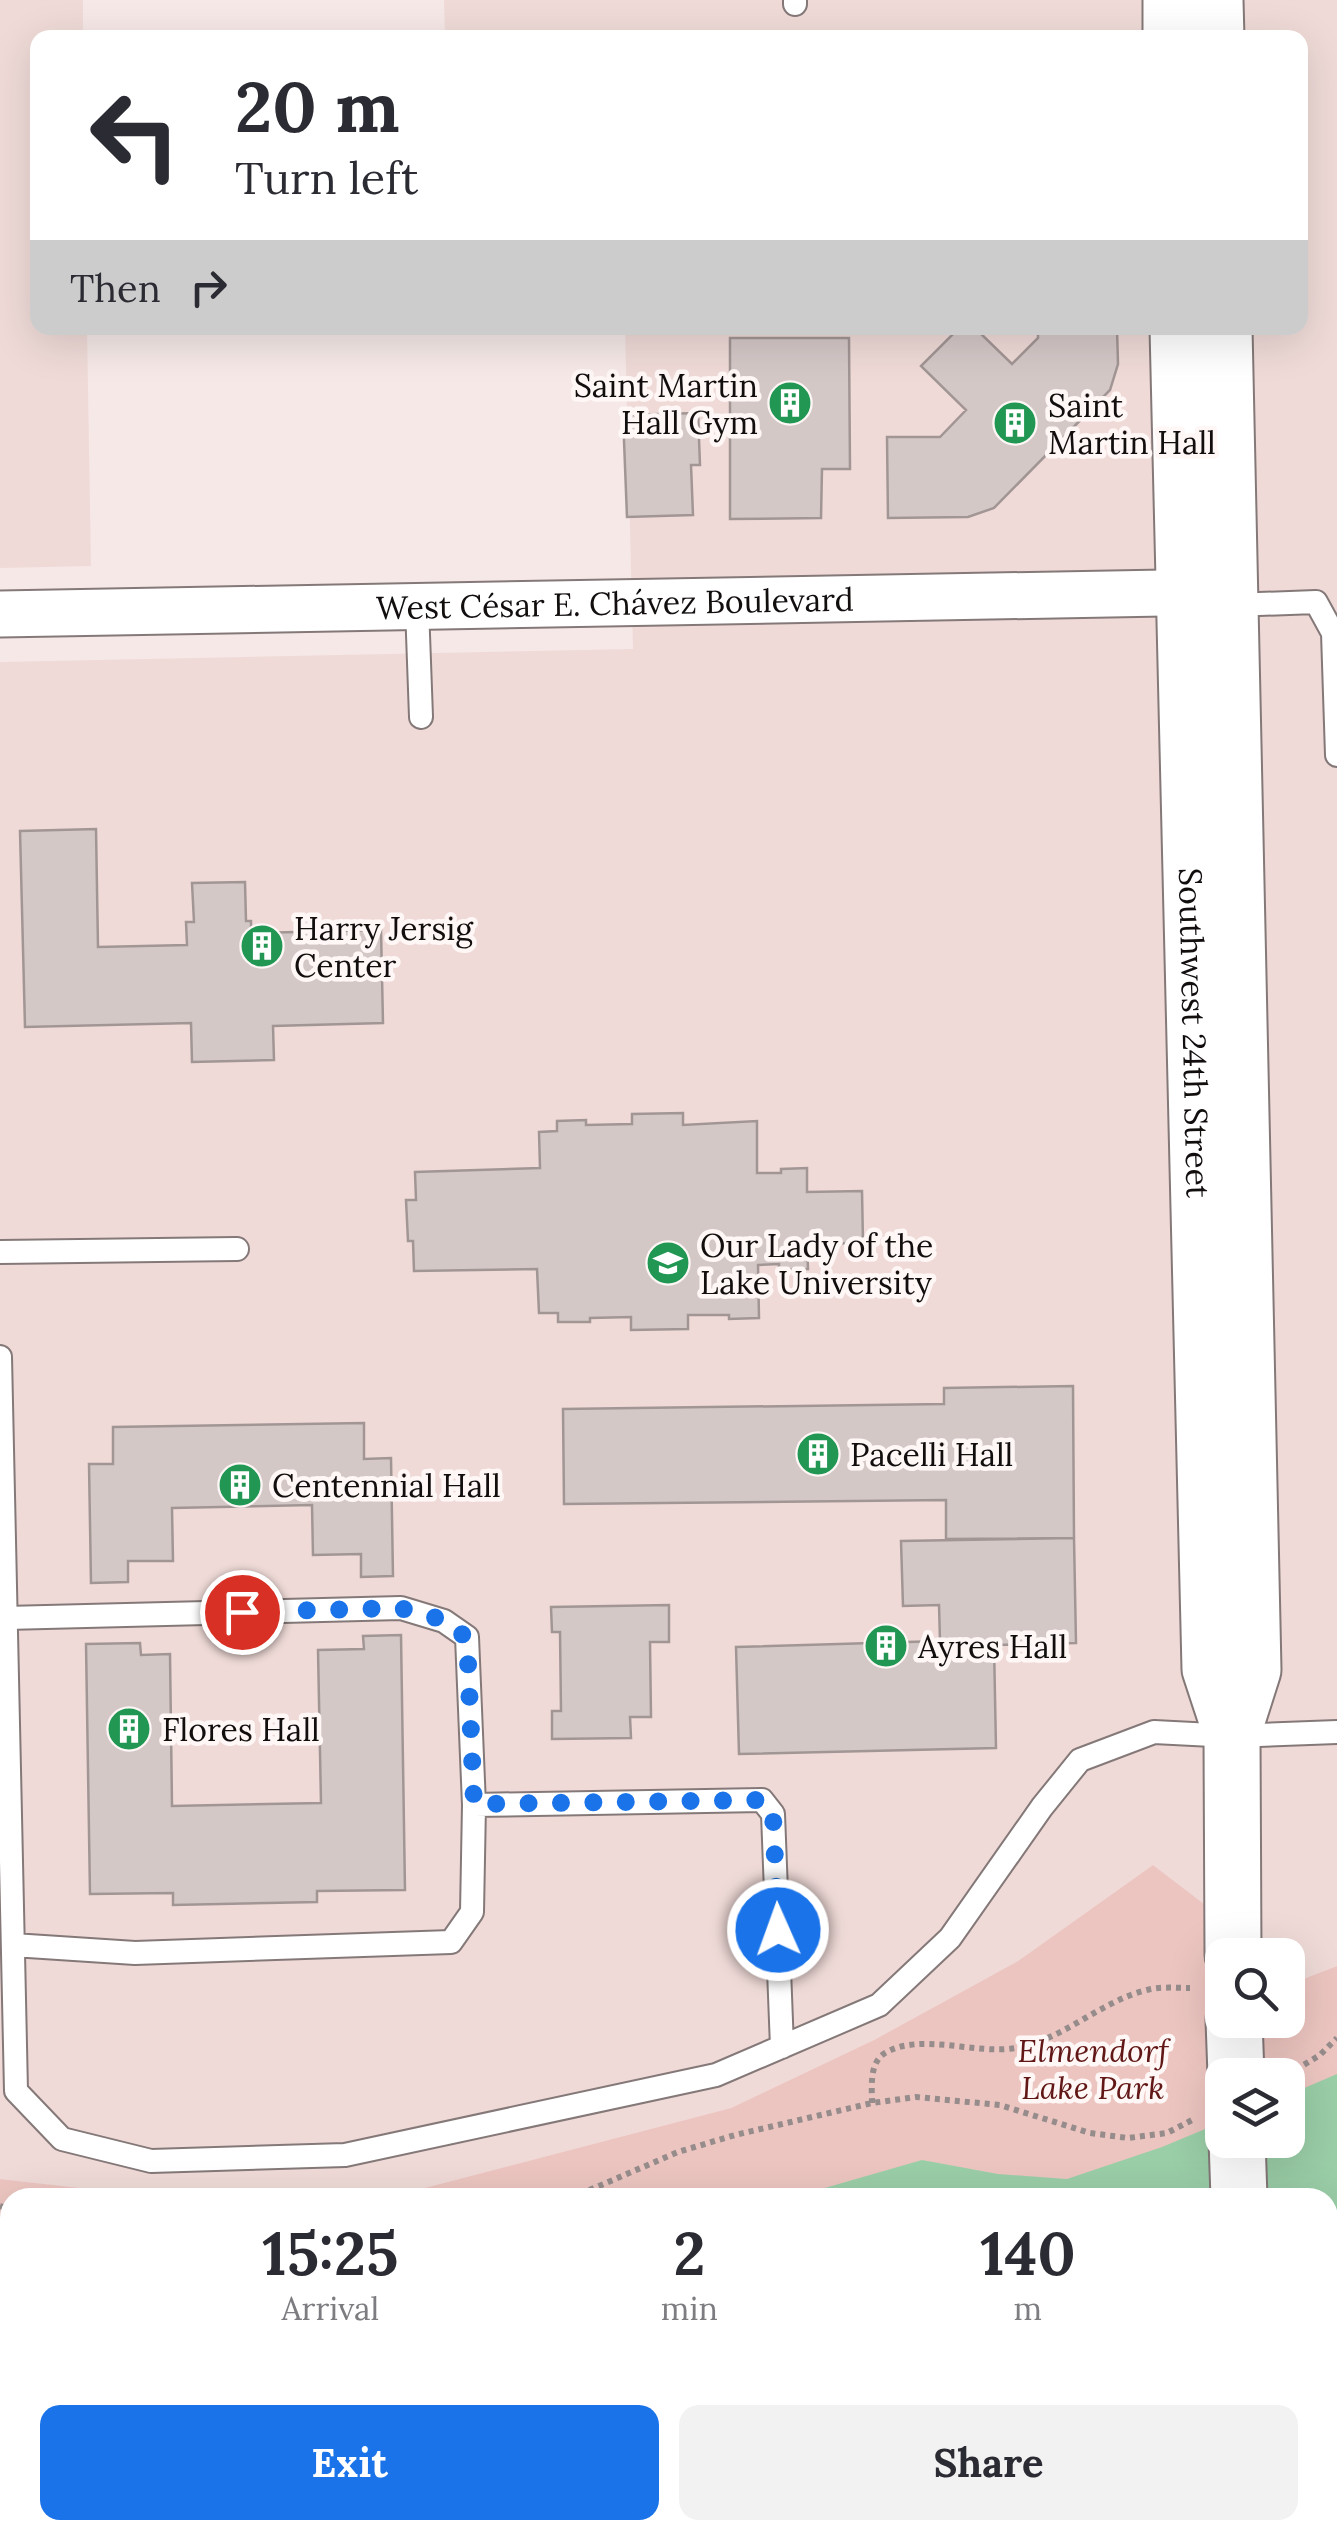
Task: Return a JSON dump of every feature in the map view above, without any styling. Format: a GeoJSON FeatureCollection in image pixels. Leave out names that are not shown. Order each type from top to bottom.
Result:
{"type":"FeatureCollection","features":[{"type":"Feature","properties":{"kind":"main road"},"geometry":{"type":"LineString","coordinates":[[1170,0],[1172,30]]}},
{"type":"Feature","properties":{"kind":"main road"},"geometry":{"type":"LineString","coordinates":[[1216,0],[1216,30]]}},
{"type":"Feature","properties":{"kind":"main road","name":"Southwest 24th Street"},"geometry":{"type":"LineString","coordinates":[[1179,335],[1216,597]]}},
{"type":"Feature","properties":{"kind":"main road","name":"Southwest 24th Street"},"geometry":{"type":"LineString","coordinates":[[1224,335],[1216,597],[1253,1670],[1232,1736],[1232,1938]]}},
{"type":"Feature","properties":{"kind":"main road"},"geometry":{"type":"LineString","coordinates":[[1226,2158],[1235,2188]]}},
{"type":"Feature","properties":{"kind":"street","name":"West César E. Chávez Boulevard"},"geometry":{"type":"LineString","coordinates":[[0,614],[1216,597]]}},
{"type":"Feature","properties":{"kind":"lane"},"geometry":{"type":"LineString","coordinates":[[1216,597],[1316,602],[1335,633],[1337,755]]}},
{"type":"Feature","properties":{"kind":"lane"},"geometry":{"type":"LineString","coordinates":[[417,607],[420,718]]}},
{"type":"Feature","properties":{"kind":"lane"},"geometry":{"type":"LineString","coordinates":[[0,1252],[237,1248]]}},
{"type":"Feature","properties":{"kind":"lane"},"geometry":{"type":"LineString","coordinates":[[0,1358],[16,2091],[62,2139],[151,2161],[345,2155],[716,2075],[878,2005],[950,1938],[1080,1760],[1154,1732],[1232,1736],[1337,1732]]}},
{"type":"Feature","properties":{"kind":"lane"},"geometry":{"type":"LineString","coordinates":[[6,1618],[400,1608],[444,1620],[467,1638],[474,1804],[472,1912],[451,1942],[135,1953],[13,1945]]}},
{"type":"Feature","properties":{"kind":"lane"},"geometry":{"type":"LineString","coordinates":[[474,1804],[762,1800],[773,1814],[782,2046]]}},
{"type":"Feature","properties":{"kind":"path"},"geometry":{"type":"LineString","coordinates":[[872,2103],[874,2066],[882,2054],[900,2047],[922,2044],[993,2050],[1017,2048],[1042,2040],[1139,1992],[1160,1987],[1190,1988]]}},
{"type":"Feature","properties":{"kind":"path"},"geometry":{"type":"LineString","coordinates":[[1277,2058],[1320,2055],[1337,2038]]}},
{"type":"Feature","properties":{"kind":"path"},"geometry":{"type":"LineString","coordinates":[[593,2188],[678,2152],[736,2135],[872,2103],[916,2097],[1000,2105],[1090,2133],[1128,2138],[1205,2130]]}},
{"type":"Feature","properties":{"kind":"shaded area"},"geometry":{"type":"Polygon","coordinates":[[[0,0],[83,0],[83,30],[30,30],[30,335],[87,335],[91,566],[0,568],[0,0]]]}},
{"type":"Feature","properties":{"kind":"shaded area","name":"Our Lady of the Lake University"},"geometry":{"type":"Polygon","coordinates":[[[444,0],[1337,0],[1337,1966],[1305,1978],[1305,1938],[1249,1938],[1153,1865],[1018,1961],[874,2040],[731,2108],[424,2188],[75,2188],[0,2179],[0,662],[633,649],[625,335],[1308,335],[1308,30],[445,30],[444,0]]]}},
{"type":"Feature","properties":{"kind":"shaded area"},"geometry":{"type":"Polygon","coordinates":[[[1337,2074],[1337,2188],[825,2188],[922,2160],[998,2174],[1067,2179],[1205,2129],[1205,2158],[1305,2158],[1305,2088],[1337,2074]]]}},
{"type":"Feature","properties":{"kind":"green space","name":"Elmendorf Lake Park"},"geometry":{"type":"Polygon","coordinates":[[[1153,1865],[1249,1938],[1205,1938],[1205,2038],[1305,2038],[1305,1978],[1337,1966],[1337,2188],[424,2188],[731,2108],[874,2040],[1018,1961],[1153,1865]]]}},
{"type":"Feature","properties":{"kind":"green space"},"geometry":{"type":"Polygon","coordinates":[[[0,2179],[79,2188],[0,2188],[0,2179]]]}},
{"type":"Feature","properties":{"kind":"building","name":"Saint Martin Hall"},"geometry":{"type":"Polygon","coordinates":[[[952,335],[982,335],[1012,364],[1038,335],[1117,335],[1118,364],[1110,390],[994,508],[968,517],[888,518],[887,437],[940,437],[966,410],[921,366],[952,335]]]}},
{"type":"Feature","properties":{"kind":"building","name":"Saint Martin Hall Gym"},"geometry":{"type":"Polygon","coordinates":[[[730,338],[849,338],[850,469],[822,469],[821,518],[730,519],[730,338]]]}},
{"type":"Feature","properties":{"kind":"building"},"geometry":{"type":"Polygon","coordinates":[[[698,413],[700,465],[691,465],[693,515],[627,517],[623,415],[698,413]]]}},
{"type":"Feature","properties":{"kind":"building","name":"Harry Jersig Center"},"geometry":{"type":"Polygon","coordinates":[[[96,829],[98,947],[187,945],[186,922],[194,922],[192,883],[245,882],[246,921],[251,921],[251,933],[381,930],[383,1023],[273,1026],[274,1060],[192,1062],[191,1023],[25,1027],[20,831],[96,829]]]}},
{"type":"Feature","properties":{"kind":"building"},"geometry":{"type":"Polygon","coordinates":[[[683,1113],[683,1125],[757,1121],[757,1173],[807,1168],[807,1192],[862,1191],[863,1243],[807,1244],[808,1269],[779,1270],[779,1264],[758,1265],[759,1318],[688,1315],[688,1329],[631,1330],[631,1317],[558,1322],[558,1313],[539,1313],[537,1269],[414,1271],[406,1200],[416,1200],[415,1172],[540,1168],[539,1132],[557,1131],[557,1121],[632,1124],[632,1114],[683,1113]]]}},
{"type":"Feature","properties":{"kind":"building","name":"Pacelli Hall"},"geometry":{"type":"Polygon","coordinates":[[[1073,1386],[1074,1538],[946,1539],[946,1500],[564,1504],[563,1409],[944,1404],[944,1388],[1073,1386]]]}},
{"type":"Feature","properties":{"kind":"building","name":"Centennial Hall"},"geometry":{"type":"Polygon","coordinates":[[[364,1423],[364,1459],[391,1458],[393,1576],[361,1577],[361,1554],[313,1555],[312,1505],[172,1508],[173,1561],[128,1561],[128,1582],[91,1583],[89,1464],[113,1464],[113,1427],[364,1423]]]}},
{"type":"Feature","properties":{"kind":"building","name":"Ayres Hall"},"geometry":{"type":"Polygon","coordinates":[[[1074,1538],[1076,1643],[994,1645],[996,1748],[739,1754],[736,1647],[940,1641],[939,1605],[903,1606],[901,1541],[1074,1538]]]}},
{"type":"Feature","properties":{"kind":"building"},"geometry":{"type":"Polygon","coordinates":[[[669,1605],[669,1642],[650,1642],[651,1717],[630,1717],[631,1738],[552,1739],[552,1711],[561,1711],[560,1632],[552,1632],[551,1607],[669,1605]]]}},
{"type":"Feature","properties":{"kind":"building","name":"Flores Hall"},"geometry":{"type":"Polygon","coordinates":[[[401,1635],[405,1890],[317,1891],[317,1902],[173,1905],[173,1893],[90,1894],[86,1644],[140,1643],[141,1655],[170,1654],[172,1806],[321,1803],[318,1650],[364,1649],[363,1636],[401,1635]]]}},
{"type":"Feature","properties":{"kind":"place","name":"Saint Martin Hall Gym"},"geometry":{"type":"Point","coordinates":[790,403]}},
{"type":"Feature","properties":{"kind":"place","name":"Saint Martin Hall"},"geometry":{"type":"Point","coordinates":[1015,423]}},
{"type":"Feature","properties":{"kind":"place","name":"Harry Jersig Center"},"geometry":{"type":"Point","coordinates":[262,946]}},
{"type":"Feature","properties":{"kind":"place","name":"Our Lady of the Lake University"},"geometry":{"type":"Point","coordinates":[668,1263]}},
{"type":"Feature","properties":{"kind":"place","name":"Pacelli Hall"},"geometry":{"type":"Point","coordinates":[818,1454]}},
{"type":"Feature","properties":{"kind":"place","name":"Centennial Hall"},"geometry":{"type":"Point","coordinates":[240,1485]}},
{"type":"Feature","properties":{"kind":"place","name":"Ayres Hall"},"geometry":{"type":"Point","coordinates":[886,1646]}},
{"type":"Feature","properties":{"kind":"place","name":"Flores Hall"},"geometry":{"type":"Point","coordinates":[129,1729]}},
{"type":"Feature","properties":{"kind":"route"},"geometry":{"type":"LineString","coordinates":[[242,1612],[400,1608],[444,1620],[467,1638],[474,1804],[762,1800],[773,1814],[778,1930]]}}]}
